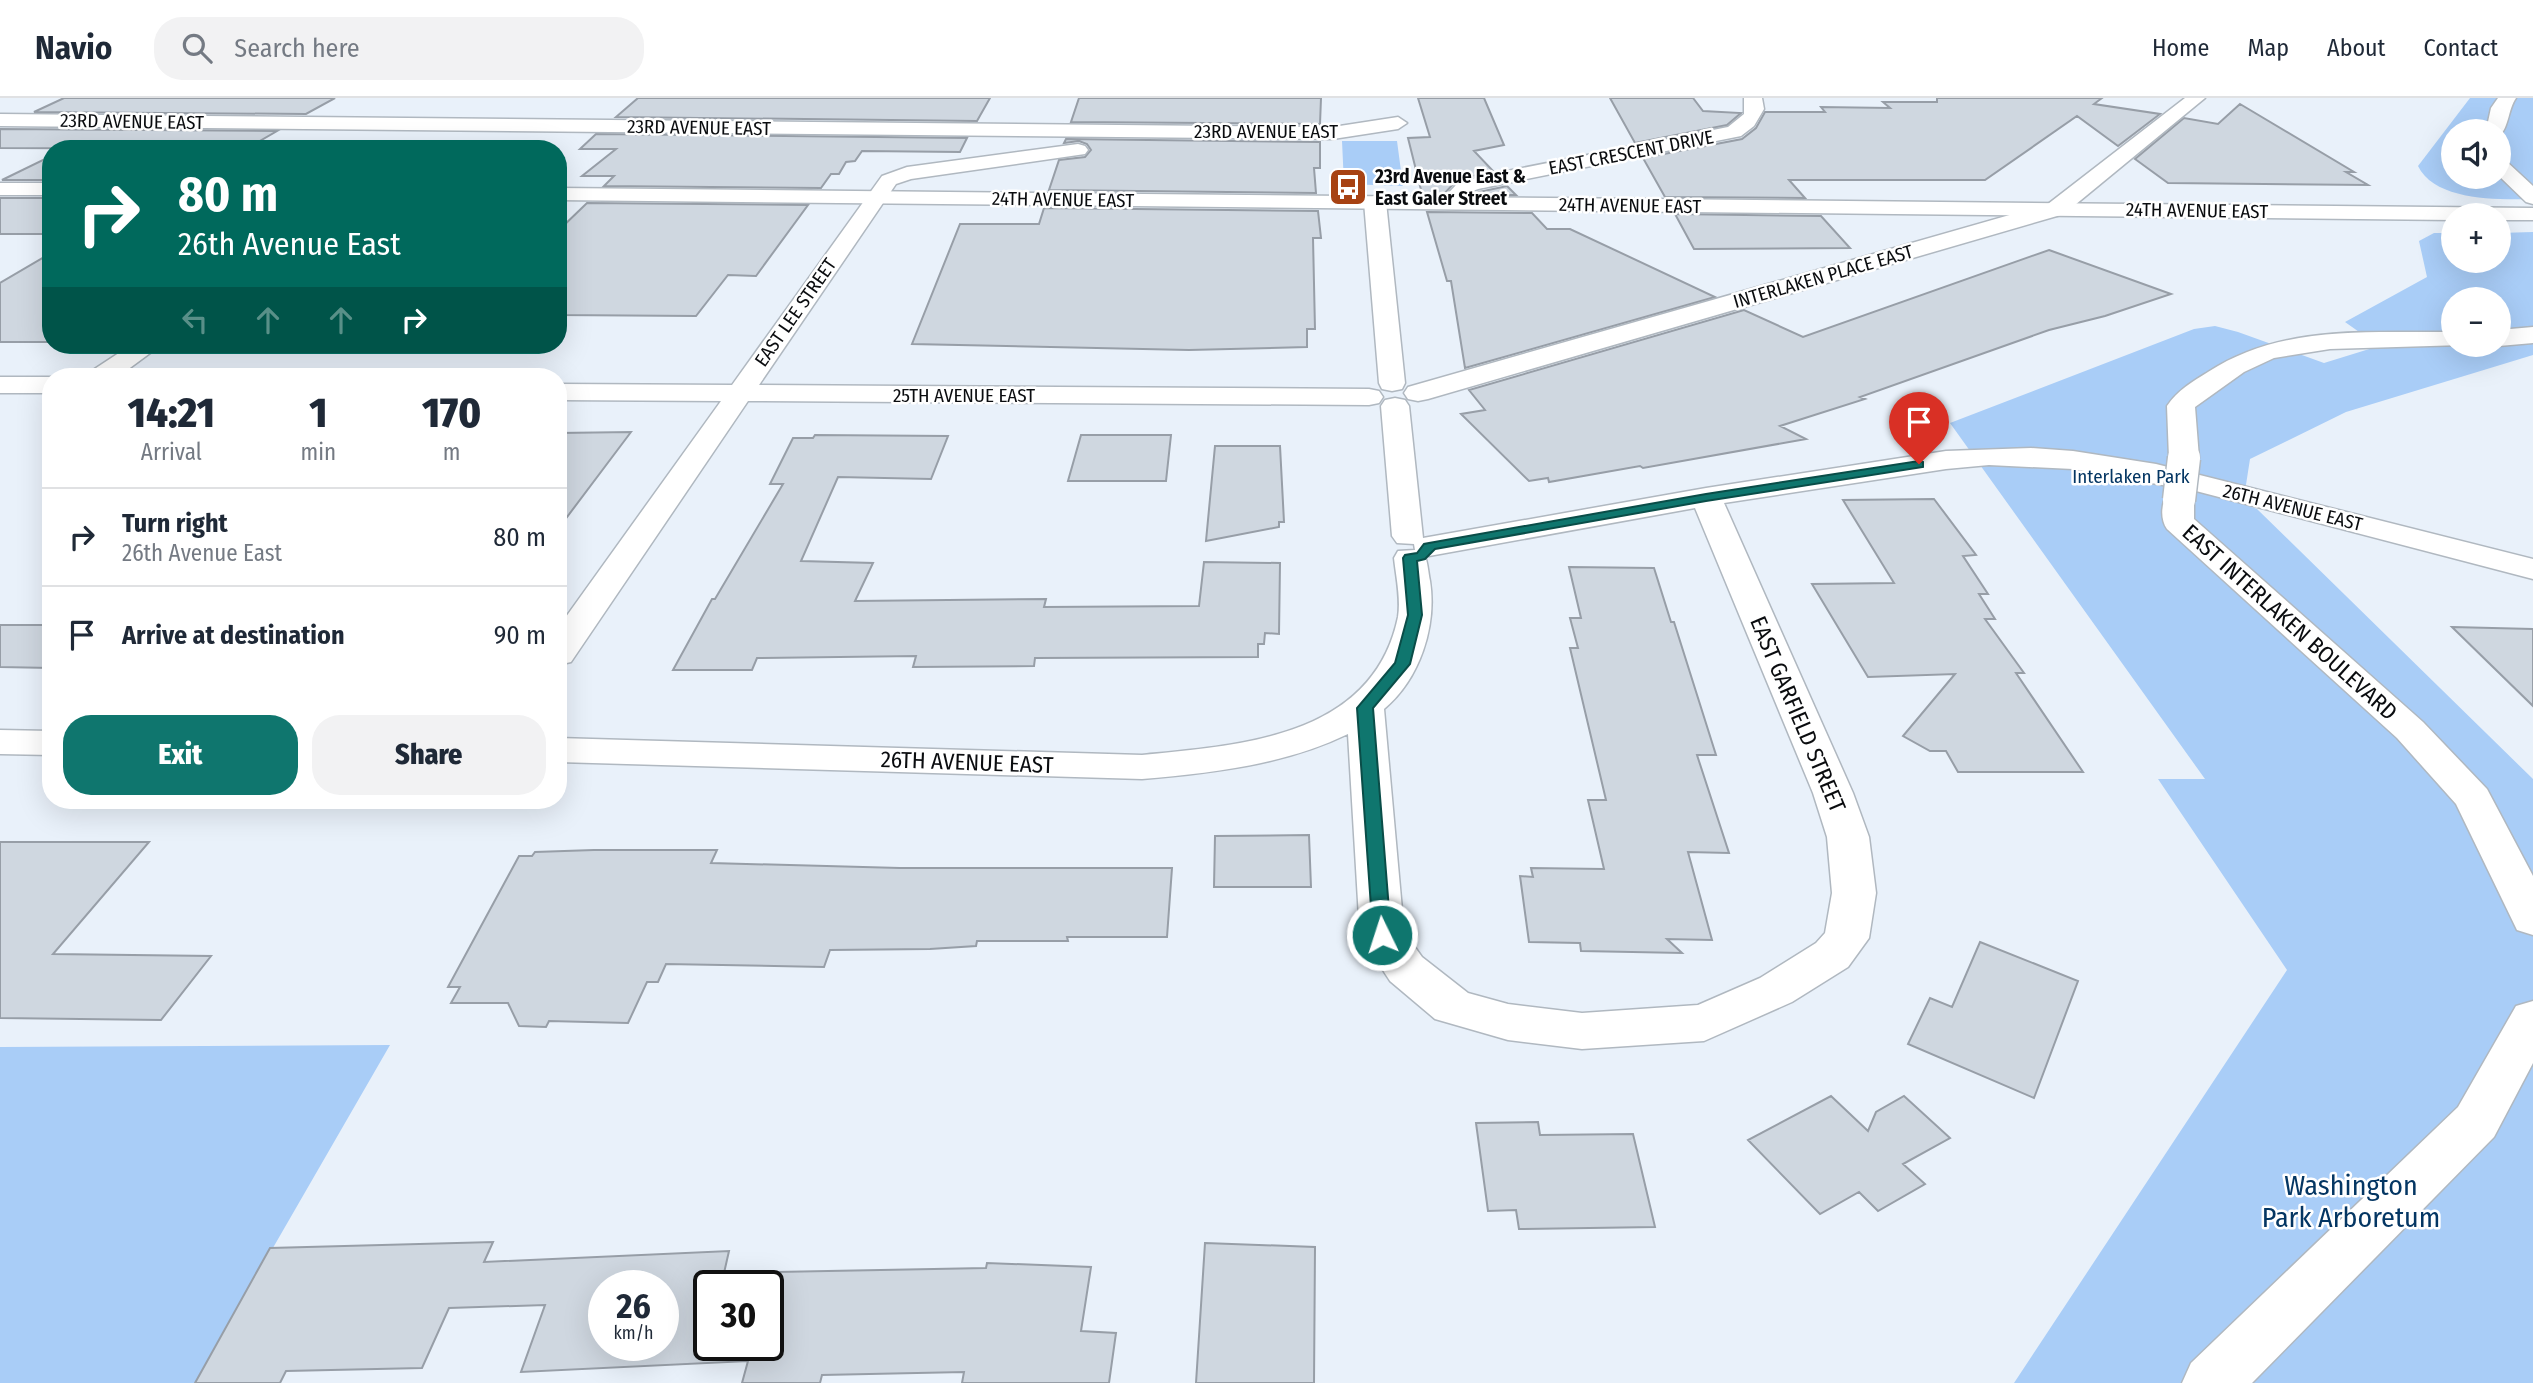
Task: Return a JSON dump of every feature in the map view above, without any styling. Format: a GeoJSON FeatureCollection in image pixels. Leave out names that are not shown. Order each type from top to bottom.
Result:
{"type":"FeatureCollection","features":[{"type":"Feature","properties":{"kind":"street","name":"EAST CRESCENT DRIVE"},"geometry":{"type":"LineString","coordinates":[[1450,203],[1465,187],[1494,179],[1734,132],[1748,123],[1755,112],[1754,98]]}},
{"type":"Feature","properties":{"kind":"street","name":"INTERLAKEN PLACE EAST"},"geometry":{"type":"LineString","coordinates":[[1394,395],[2056,209],[2196,98]]}},
{"type":"Feature","properties":{"kind":"street"},"geometry":{"type":"LineString","coordinates":[[2498,119],[2500,108],[2507,98]]}},
{"type":"Feature","properties":{"kind":"street"},"geometry":{"type":"LineString","coordinates":[[314,123],[343,114],[435,106]]}},
{"type":"Feature","properties":{"kind":"street","name":"23RD AVENUE EAST"},"geometry":{"type":"LineString","coordinates":[[0,120],[1333,133],[1398,123]]}},
{"type":"Feature","properties":{"kind":"street","name":"EAST LEE STREET"},"geometry":{"type":"LineString","coordinates":[[567,641],[889,180],[907,173],[1097,147],[1136,131]]}},
{"type":"Feature","properties":{"kind":"street"},"geometry":{"type":"LineString","coordinates":[[2511,177],[2533,198]]}},
{"type":"Feature","properties":{"kind":"street"},"geometry":{"type":"LineString","coordinates":[[0,189],[42,189]]}},
{"type":"Feature","properties":{"kind":"street","name":"24TH AVENUE EAST"},"geometry":{"type":"LineString","coordinates":[[567,194],[2533,214]]}},
{"type":"Feature","properties":{"kind":"street","name":"26TH AVENUE EAST"},"geometry":{"type":"LineString","coordinates":[[567,750],[1142,766],[1228,760],[1276,748],[1321,735],[1365,708],[1402,664],[1415,615],[1416,547],[1394,395],[1376,202]]}},
{"type":"Feature","properties":{"kind":"street"},"geometry":{"type":"LineString","coordinates":[[2511,337],[2533,335]]}},
{"type":"Feature","properties":{"kind":"street","name":"EAST INTERLAKEN BOULEVARD"},"geometry":{"type":"LineString","coordinates":[[2441,341],[2330,341],[2267,351],[2235,366],[2191,395],[2181,406],[2184,458],[2178,522],[2410,730],[2473,798],[2533,919]]}},
{"type":"Feature","properties":{"kind":"street"},"geometry":{"type":"LineString","coordinates":[[114,368],[135,354]]}},
{"type":"Feature","properties":{"kind":"street"},"geometry":{"type":"LineString","coordinates":[[0,385],[42,385]]}},
{"type":"Feature","properties":{"kind":"street","name":"25TH AVENUE EAST"},"geometry":{"type":"LineString","coordinates":[[567,392],[1394,395]]}},
{"type":"Feature","properties":{"kind":"street","name":"26TH AVENUE EAST"},"geometry":{"type":"LineString","coordinates":[[1416,547],[1706,497],[1974,456],[2072,458],[2142,469],[2533,569]]}},
{"type":"Feature","properties":{"kind":"street","name":"EAST GARFIELD STREET"},"geometry":{"type":"LineString","coordinates":[[1365,708],[1382,935],[1406,969],[1452,1006],[1508,1022],[1582,1031],[1704,1023],[1776,990],[1832,955],[1847,938],[1854,893],[1848,838],[1833,793],[1706,497]]}},
{"type":"Feature","properties":{"kind":"street"},"geometry":{"type":"LineString","coordinates":[[0,742],[42,743]]}},
{"type":"Feature","properties":{"kind":"street"},"geometry":{"type":"LineString","coordinates":[[2212,1383],[2476,1122],[2533,1019]]}},
{"type":"Feature","properties":{"kind":"green space"},"geometry":{"type":"Polygon","coordinates":[[[2470,98],[2533,98],[2533,199],[2486,198],[2446,189],[2511,189],[2511,119],[2454,119],[2470,98]]]}},
{"type":"Feature","properties":{"kind":"green space"},"geometry":{"type":"Polygon","coordinates":[[[2441,136],[2441,187],[2426,178],[2418,166],[2441,136]]]}},
{"type":"Feature","properties":{"kind":"green space"},"geometry":{"type":"Polygon","coordinates":[[[1342,141],[1397,141],[1403,186],[1344,184],[1342,141]]]}},
{"type":"Feature","properties":{"kind":"green space","name":"Washington Park Arboretum"},"geometry":{"type":"Polygon","coordinates":[[[2533,232],[2533,355],[2346,412],[2250,459],[2243,504],[2257,509],[2533,779],[2533,1383],[2014,1383],[2287,970],[2158,779],[2205,779],[1950,423],[2194,329],[2215,326],[2238,332],[2324,363],[2379,346],[2345,322],[2427,277],[2419,241],[2434,233],[2441,233],[2441,273],[2511,273],[2511,233],[2533,232]]]}},
{"type":"Feature","properties":{"kind":"green space"},"geometry":{"type":"Polygon","coordinates":[[[390,1045],[195,1383],[0,1383],[0,1047],[390,1045]]]}},
{"type":"Feature","properties":{"kind":"building"},"geometry":{"type":"Polygon","coordinates":[[[64,98],[335,98],[306,114],[34,112],[64,98]]]}},
{"type":"Feature","properties":{"kind":"building"},"geometry":{"type":"Polygon","coordinates":[[[638,98],[990,98],[977,121],[616,117],[638,98]]]}},
{"type":"Feature","properties":{"kind":"building"},"geometry":{"type":"Polygon","coordinates":[[[1079,98],[1321,98],[1320,124],[1071,122],[1079,98]]]}},
{"type":"Feature","properties":{"kind":"building"},"geometry":{"type":"Polygon","coordinates":[[[1418,98],[1484,98],[1504,145],[1474,151],[1493,171],[1457,180],[1444,194],[1422,194],[1408,138],[1430,137],[1418,98]]]}},
{"type":"Feature","properties":{"kind":"building"},"geometry":{"type":"Polygon","coordinates":[[[1610,98],[1693,98],[1703,111],[1741,113],[1727,125],[1635,143],[1610,98]]]}},
{"type":"Feature","properties":{"kind":"building"},"geometry":{"type":"Polygon","coordinates":[[[1937,98],[2102,98],[2094,104],[2160,114],[2118,146],[2077,116],[1985,180],[1789,180],[1805,198],[1665,197],[1643,158],[1742,139],[1756,128],[1765,112],[1825,112],[1821,107],[1890,108],[1883,102],[1937,102],[1937,98]]]}},
{"type":"Feature","properties":{"kind":"building"},"geometry":{"type":"Polygon","coordinates":[[[2240,104],[2354,172],[2346,172],[2368,185],[2168,183],[2135,159],[2184,118],[2218,124],[2240,104]]]}},
{"type":"Feature","properties":{"kind":"building"},"geometry":{"type":"Polygon","coordinates":[[[0,129],[277,131],[262,140],[42,140],[42,148],[0,148],[0,129]]]}},
{"type":"Feature","properties":{"kind":"building"},"geometry":{"type":"Polygon","coordinates":[[[596,134],[967,138],[960,152],[862,151],[855,161],[846,162],[839,174],[831,174],[821,188],[604,186],[614,176],[582,176],[616,149],[580,149],[596,134]]]}},
{"type":"Feature","properties":{"kind":"building"},"geometry":{"type":"Polygon","coordinates":[[[1066,139],[1320,142],[1320,168],[1314,168],[1316,193],[1049,190],[1059,160],[1085,157],[1091,150],[1087,144],[1079,141],[1064,143],[1066,139]]]}},
{"type":"Feature","properties":{"kind":"building"},"geometry":{"type":"Polygon","coordinates":[[[42,160],[42,180],[2,180],[42,160]]]}},
{"type":"Feature","properties":{"kind":"building"},"geometry":{"type":"Polygon","coordinates":[[[1507,186],[1516,195],[1472,195],[1479,192],[1507,186]]]}},
{"type":"Feature","properties":{"kind":"building"},"geometry":{"type":"Polygon","coordinates":[[[0,198],[42,198],[42,234],[0,234],[0,198]]]}},
{"type":"Feature","properties":{"kind":"building"},"geometry":{"type":"Polygon","coordinates":[[[587,203],[808,205],[756,276],[728,275],[696,316],[567,315],[567,222],[587,203]]]}},
{"type":"Feature","properties":{"kind":"building"},"geometry":{"type":"Polygon","coordinates":[[[1044,208],[1318,211],[1321,238],[1313,238],[1315,329],[1307,329],[1307,347],[1189,350],[912,344],[960,224],[1039,224],[1044,208]]]}},
{"type":"Feature","properties":{"kind":"building"},"geometry":{"type":"Polygon","coordinates":[[[1427,212],[1532,213],[1547,229],[1570,229],[1715,297],[1465,368],[1451,281],[1447,281],[1427,212]]]}},
{"type":"Feature","properties":{"kind":"building"},"geometry":{"type":"Polygon","coordinates":[[[1675,214],[1821,216],[1850,248],[1694,249],[1675,214]]]}},
{"type":"Feature","properties":{"kind":"building"},"geometry":{"type":"Polygon","coordinates":[[[2049,250],[2171,294],[2105,316],[2049,330],[1860,397],[1865,399],[1780,426],[1806,439],[1643,468],[1640,466],[1549,482],[1548,478],[1529,481],[1461,414],[1485,410],[1469,390],[1744,310],[1803,337],[2049,250]]]}},
{"type":"Feature","properties":{"kind":"building"},"geometry":{"type":"Polygon","coordinates":[[[42,258],[42,342],[0,342],[0,283],[42,258]]]}},
{"type":"Feature","properties":{"kind":"building"},"geometry":{"type":"Polygon","coordinates":[[[631,432],[567,517],[567,433],[631,432]]]}},
{"type":"Feature","properties":{"kind":"building"},"geometry":{"type":"Polygon","coordinates":[[[815,435],[948,436],[931,479],[838,477],[801,561],[873,563],[855,601],[1046,599],[1044,607],[1199,606],[1204,562],[1280,563],[1279,634],[1265,633],[1264,644],[1258,644],[1258,657],[1035,658],[1034,666],[913,667],[916,656],[757,658],[752,670],[673,670],[712,599],[715,599],[783,484],[770,484],[793,438],[813,438],[815,435]]]}},
{"type":"Feature","properties":{"kind":"building"},"geometry":{"type":"Polygon","coordinates":[[[1081,435],[1171,435],[1166,481],[1068,481],[1081,435]]]}},
{"type":"Feature","properties":{"kind":"building"},"geometry":{"type":"Polygon","coordinates":[[[1215,446],[1280,446],[1284,522],[1279,522],[1279,527],[1206,541],[1215,446]]]}},
{"type":"Feature","properties":{"kind":"building"},"geometry":{"type":"Polygon","coordinates":[[[1934,499],[1976,555],[1963,556],[1988,594],[1979,594],[1995,619],[1985,619],[2024,673],[2016,673],[2083,772],[1958,772],[1946,751],[1930,751],[1903,736],[1955,674],[1868,677],[1812,584],[1894,583],[1843,500],[1934,499]]]}},
{"type":"Feature","properties":{"kind":"building"},"geometry":{"type":"Polygon","coordinates":[[[1569,567],[1654,568],[1716,755],[1697,755],[1729,853],[1688,852],[1712,940],[1667,939],[1682,953],[1581,951],[1580,943],[1529,942],[1520,876],[1533,877],[1531,868],[1604,869],[1588,800],[1606,800],[1570,648],[1578,648],[1570,618],[1581,618],[1569,567]]]}},
{"type":"Feature","properties":{"kind":"building"},"geometry":{"type":"Polygon","coordinates":[[[0,625],[42,625],[42,668],[0,667],[0,625]]]}},
{"type":"Feature","properties":{"kind":"building"},"geometry":{"type":"Polygon","coordinates":[[[2452,627],[2533,629],[2533,706],[2452,627]]]}},
{"type":"Feature","properties":{"kind":"building"},"geometry":{"type":"Polygon","coordinates":[[[1309,835],[1311,887],[1214,887],[1215,836],[1309,835]]]}},
{"type":"Feature","properties":{"kind":"building"},"geometry":{"type":"Polygon","coordinates":[[[0,842],[149,842],[53,954],[211,956],[161,1020],[0,1018],[0,842]]]}},
{"type":"Feature","properties":{"kind":"building"},"geometry":{"type":"Polygon","coordinates":[[[717,850],[711,863],[900,868],[1172,868],[1167,937],[1067,937],[1068,941],[977,941],[976,946],[930,949],[830,950],[824,967],[666,964],[658,982],[647,982],[628,1023],[549,1021],[546,1027],[519,1026],[508,1003],[451,1003],[460,987],[448,987],[519,856],[532,856],[535,852],[717,850]]]}},
{"type":"Feature","properties":{"kind":"building"},"geometry":{"type":"Polygon","coordinates":[[[1980,942],[2078,981],[2034,1098],[1908,1044],[1930,998],[1952,1007],[1980,942]]]}},
{"type":"Feature","properties":{"kind":"building"},"geometry":{"type":"Polygon","coordinates":[[[1831,1096],[1868,1131],[1876,1112],[1904,1096],[1950,1138],[1903,1164],[1925,1184],[1878,1211],[1859,1192],[1820,1214],[1748,1140],[1831,1096]]]}},
{"type":"Feature","properties":{"kind":"building"},"geometry":{"type":"Polygon","coordinates":[[[1538,1122],[1540,1135],[1633,1134],[1655,1227],[1519,1229],[1516,1210],[1488,1211],[1476,1123],[1538,1122]]]}},
{"type":"Feature","properties":{"kind":"building"},"geometry":{"type":"Polygon","coordinates":[[[493,1242],[484,1262],[729,1251],[725,1270],[693,1270],[693,1361],[748,1361],[521,1372],[545,1305],[449,1308],[422,1368],[286,1371],[280,1383],[195,1383],[270,1248],[493,1242]]]}},
{"type":"Feature","properties":{"kind":"building"},"geometry":{"type":"Polygon","coordinates":[[[1205,1243],[1315,1247],[1314,1383],[1196,1383],[1205,1243]]]}},
{"type":"Feature","properties":{"kind":"building"},"geometry":{"type":"Polygon","coordinates":[[[987,1263],[1091,1267],[1081,1331],[1116,1333],[1109,1383],[962,1383],[964,1372],[822,1375],[820,1383],[742,1383],[748,1361],[784,1361],[784,1272],[986,1268],[987,1263]]]}},
{"type":"Feature","properties":{"kind":"place","name":"23rd Avenue East & East Galer Street"},"geometry":{"type":"Point","coordinates":[1348,187]}},
{"type":"Feature","properties":{"kind":"route"},"geometry":{"type":"LineString","coordinates":[[1382,935],[1365,708],[1402,664],[1415,615],[1410,558],[1425,554],[1429,547],[1706,497],[1919,464]]}},
{"type":"Feature","properties":{"kind":"park label","name":"Interlaken Park"},"geometry":{"type":"Point","coordinates":[2131,476]}}]}
